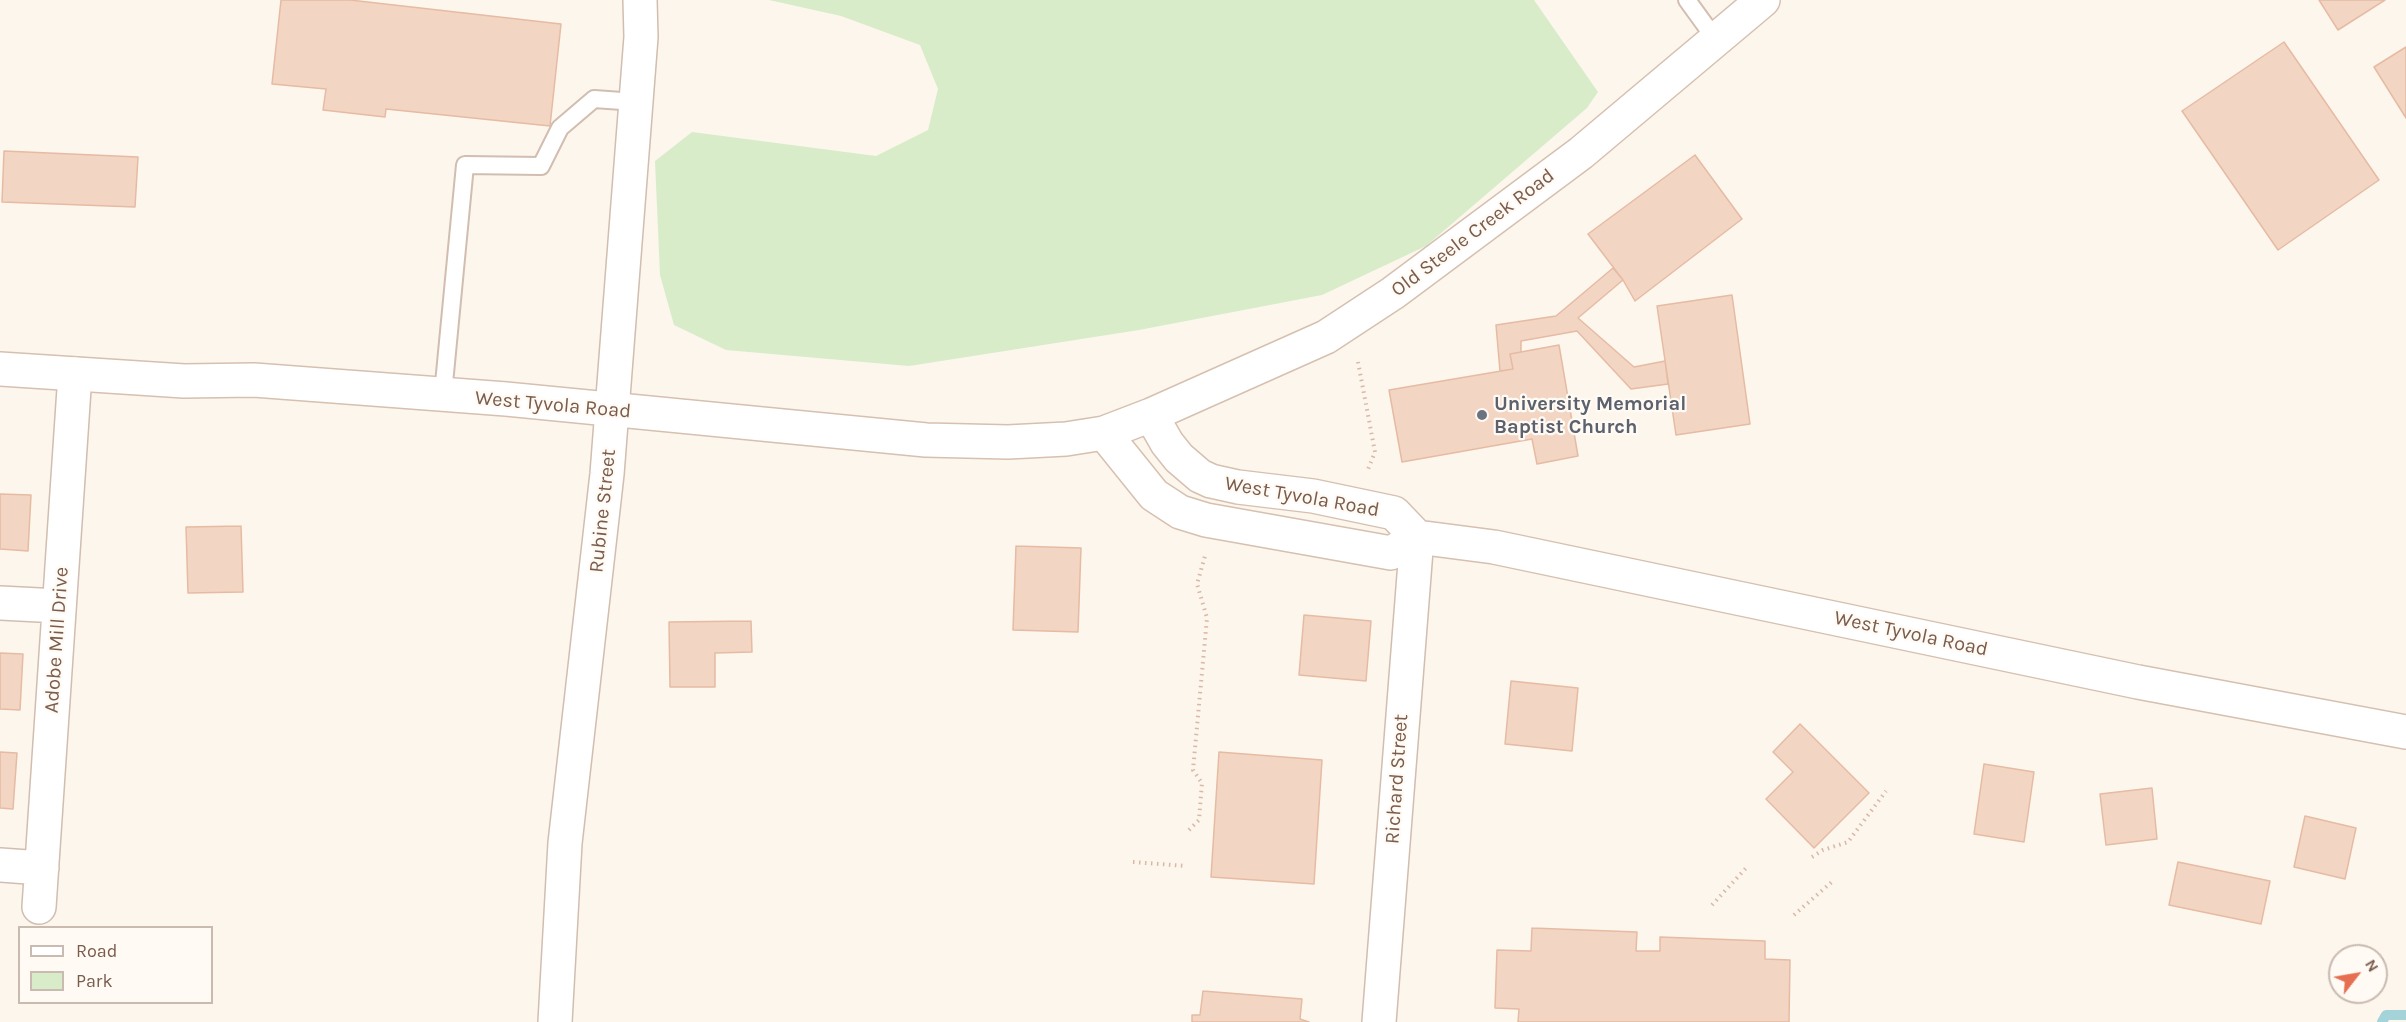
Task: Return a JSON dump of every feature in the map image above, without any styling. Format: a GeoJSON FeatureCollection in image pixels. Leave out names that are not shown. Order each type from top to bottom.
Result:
{"type":"FeatureCollection","features":[{"type":"Feature","properties":{"kind":"street","name":"Rubine Street"},"geometry":{"type":"LineString","coordinates":[[555,1022],[565,843],[608,474],[641,36],[640,0]]}},
{"type":"Feature","properties":{"kind":"street","name":"Old Steele Creek Road"},"geometry":{"type":"LineString","coordinates":[[1151,415],[1326,337],[1384,299],[1581,153],[1763,0]]}},
{"type":"Feature","properties":{"kind":"street","name":"West Tyvola Road"},"geometry":{"type":"LineString","coordinates":[[0,369],[184,381],[254,380],[443,394],[926,440],[1008,442],[1066,439],[1104,433],[1151,415],[1167,443],[1179,458],[1200,476],[1238,487],[1313,496],[1394,513],[1417,537],[1494,547],[2138,682],[2406,732]]}},
{"type":"Feature","properties":{"kind":"street","name":"Adobe Mill Drive"},"geometry":{"type":"LineString","coordinates":[[39,907],[75,374]]}},
{"type":"Feature","properties":{"kind":"street","name":"West Tyvola Road"},"geometry":{"type":"LineString","coordinates":[[1104,433],[1154,495],[1180,512],[1206,520],[1391,553],[1417,537]]}},
{"type":"Feature","properties":{"kind":"street","name":"Richard Street"},"geometry":{"type":"LineString","coordinates":[[1379,1022],[1417,537]]}},
{"type":"Feature","properties":{"kind":"street"},"geometry":{"type":"LineString","coordinates":[[0,603],[59,606]]}},
{"type":"Feature","properties":{"kind":"street"},"geometry":{"type":"LineString","coordinates":[[0,865],[42,868]]}},
{"type":"Feature","properties":{"kind":"lane"},"geometry":{"type":"LineString","coordinates":[[1687,0],[1716,40]]}},
{"type":"Feature","properties":{"kind":"lane"},"geometry":{"type":"LineString","coordinates":[[443,394],[465,165],[541,166],[560,128],[594,99],[636,102]]}},
{"type":"Feature","properties":{"kind":"path"},"geometry":{"type":"LineString","coordinates":[[1358,362],[1375,452],[1364,480]]}},
{"type":"Feature","properties":{"kind":"path"},"geometry":{"type":"LineString","coordinates":[[1189,830],[1199,820],[1202,783],[1193,770],[1207,618],[1197,584],[1205,555]]}},
{"type":"Feature","properties":{"kind":"path"},"geometry":{"type":"LineString","coordinates":[[1812,857],[1822,850],[1848,842],[1886,791]]}},
{"type":"Feature","properties":{"kind":"path"},"geometry":{"type":"LineString","coordinates":[[1133,862],[1186,866]]}},
{"type":"Feature","properties":{"kind":"path"},"geometry":{"type":"LineString","coordinates":[[1712,905],[1747,867]]}},
{"type":"Feature","properties":{"kind":"path"},"geometry":{"type":"LineString","coordinates":[[1794,915],[1833,880]]}},
{"type":"Feature","properties":{"kind":"green space"},"geometry":{"type":"Polygon","coordinates":[[[769,0],[1534,0],[1598,92],[1587,108],[1426,246],[1322,295],[1139,330],[909,366],[726,350],[674,325],[660,275],[655,161],[692,132],[876,156],[928,130],[938,89],[920,45],[841,16],[769,0]]]}},
{"type":"Feature","properties":{"kind":"building"},"geometry":{"type":"Polygon","coordinates":[[[281,0],[350,0],[561,24],[550,126],[386,109],[385,117],[323,110],[326,89],[272,84],[281,0]]]}},
{"type":"Feature","properties":{"kind":"building"},"geometry":{"type":"Polygon","coordinates":[[[2319,0],[2385,0],[2338,30],[2319,0]]]}},
{"type":"Feature","properties":{"kind":"building"},"geometry":{"type":"Polygon","coordinates":[[[2284,42],[2379,180],[2278,250],[2182,111],[2284,42]]]}},
{"type":"Feature","properties":{"kind":"building"},"geometry":{"type":"Polygon","coordinates":[[[2406,47],[2406,118],[2374,67],[2406,47]]]}},
{"type":"Feature","properties":{"kind":"building"},"geometry":{"type":"Polygon","coordinates":[[[4,151],[138,157],[135,207],[2,202],[4,151]]]}},
{"type":"Feature","properties":{"kind":"building"},"geometry":{"type":"Polygon","coordinates":[[[1695,155],[1742,219],[1635,301],[1623,280],[1588,234],[1695,155]]]}},
{"type":"Feature","properties":{"kind":"building"},"geometry":{"type":"Polygon","coordinates":[[[1613,268],[1623,280],[1578,318],[1634,367],[1665,361],[1668,384],[1631,389],[1577,331],[1521,341],[1521,352],[1510,354],[1513,369],[1500,371],[1496,325],[1556,316],[1613,268]]]}},
{"type":"Feature","properties":{"kind":"building"},"geometry":{"type":"Polygon","coordinates":[[[1732,295],[1750,424],[1676,435],[1657,306],[1732,295]]]}},
{"type":"Feature","properties":{"kind":"building","name":"University Memorial Baptist Church"},"geometry":{"type":"Polygon","coordinates":[[[1559,345],[1578,456],[1537,464],[1532,439],[1402,462],[1389,390],[1513,369],[1510,354],[1559,345]]]}},
{"type":"Feature","properties":{"kind":"building"},"geometry":{"type":"Polygon","coordinates":[[[0,494],[31,495],[28,551],[0,549],[0,494]]]}},
{"type":"Feature","properties":{"kind":"building"},"geometry":{"type":"Polygon","coordinates":[[[241,526],[243,592],[188,593],[186,527],[241,526]]]}},
{"type":"Feature","properties":{"kind":"building"},"geometry":{"type":"Polygon","coordinates":[[[1016,546],[1081,548],[1078,632],[1013,630],[1016,546]]]}},
{"type":"Feature","properties":{"kind":"building"},"geometry":{"type":"Polygon","coordinates":[[[1304,615],[1371,621],[1366,681],[1299,675],[1304,615]]]}},
{"type":"Feature","properties":{"kind":"building"},"geometry":{"type":"Polygon","coordinates":[[[751,621],[752,652],[715,653],[715,687],[670,687],[669,622],[751,621]]]}},
{"type":"Feature","properties":{"kind":"building"},"geometry":{"type":"Polygon","coordinates":[[[0,653],[23,654],[20,710],[0,709],[0,653]]]}},
{"type":"Feature","properties":{"kind":"building"},"geometry":{"type":"Polygon","coordinates":[[[1511,681],[1578,688],[1572,751],[1505,744],[1511,681]]]}},
{"type":"Feature","properties":{"kind":"building"},"geometry":{"type":"Polygon","coordinates":[[[1800,724],[1869,793],[1814,848],[1766,799],[1793,772],[1773,752],[1800,724]]]}},
{"type":"Feature","properties":{"kind":"building"},"geometry":{"type":"Polygon","coordinates":[[[0,752],[17,753],[13,809],[0,808],[0,752]]]}},
{"type":"Feature","properties":{"kind":"building"},"geometry":{"type":"Polygon","coordinates":[[[1219,752],[1322,760],[1314,884],[1211,877],[1219,752]]]}},
{"type":"Feature","properties":{"kind":"building"},"geometry":{"type":"Polygon","coordinates":[[[1984,764],[2034,772],[2024,842],[1974,834],[1984,764]]]}},
{"type":"Feature","properties":{"kind":"building"},"geometry":{"type":"Polygon","coordinates":[[[2152,788],[2157,839],[2106,845],[2100,794],[2152,788]]]}},
{"type":"Feature","properties":{"kind":"building"},"geometry":{"type":"Polygon","coordinates":[[[2305,816],[2356,828],[2345,879],[2294,867],[2305,816]]]}},
{"type":"Feature","properties":{"kind":"building"},"geometry":{"type":"Polygon","coordinates":[[[2178,862],[2270,881],[2261,924],[2169,905],[2178,862]]]}},
{"type":"Feature","properties":{"kind":"building"},"geometry":{"type":"Polygon","coordinates":[[[1532,928],[1637,932],[1636,951],[1660,951],[1660,937],[1765,941],[1765,959],[1790,960],[1789,1022],[1518,1022],[1519,1009],[1495,1008],[1497,950],[1531,951],[1532,928]]]}},
{"type":"Feature","properties":{"kind":"building"},"geometry":{"type":"Polygon","coordinates":[[[1203,991],[1302,999],[1300,1019],[1309,1022],[1192,1022],[1192,1015],[1200,1015],[1203,991]]]}},
{"type":"Feature","properties":{"kind":"waterway"},"geometry":{"type":"LineString","coordinates":[[2382,1022],[2386,1015],[2406,1015]]}},
{"type":"Feature","properties":{"kind":"place","name":"University Memorial Baptist Church"},"geometry":{"type":"Point","coordinates":[1482,415]}}]}
